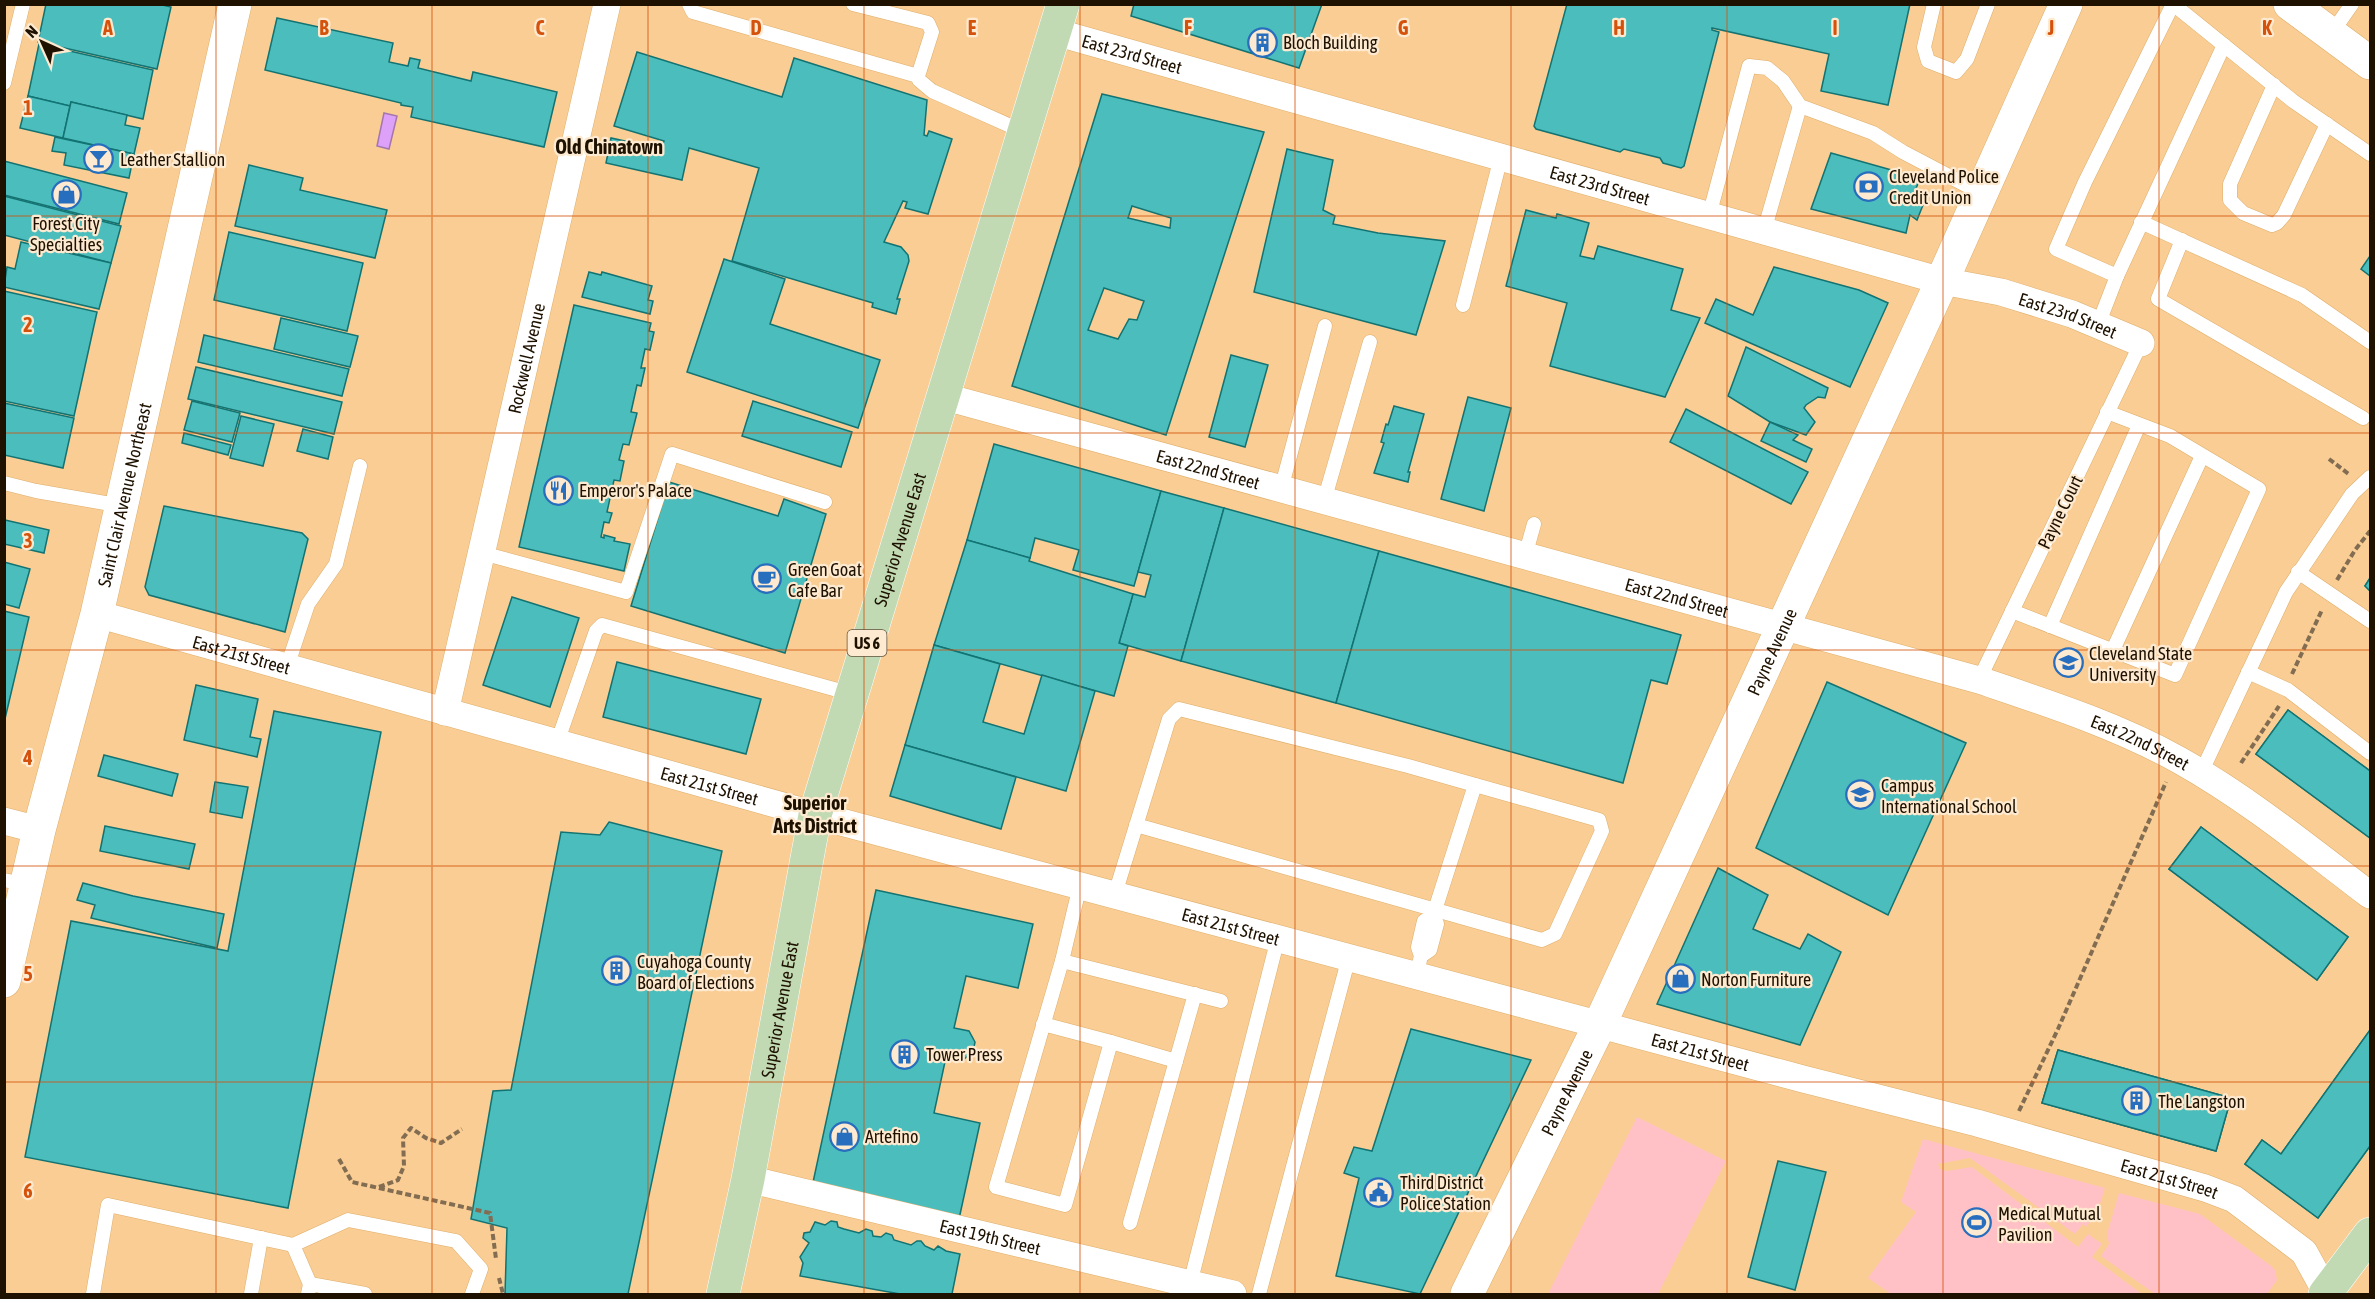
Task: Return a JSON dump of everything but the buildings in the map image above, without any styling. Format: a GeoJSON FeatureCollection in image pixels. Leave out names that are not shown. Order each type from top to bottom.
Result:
{"type":"FeatureCollection","features":[{"type":"Feature","properties":{"kind":"main road","name":"Superior Avenue East"},"geometry":{"type":"LineString","coordinates":[[723,1294],[748,1179],[815,815],[1059,18]]}},
{"type":"Feature","properties":{"kind":"main road"},"geometry":{"type":"LineString","coordinates":[[2326,1294],[2370,1234]]}},
{"type":"Feature","properties":{"kind":"street","name":"Saint Clair Avenue Northeast"},"geometry":{"type":"LineString","coordinates":[[4,981],[16,882],[39,830],[97,614],[235,4]]}},
{"type":"Feature","properties":{"kind":"street","name":"Rockwell Avenue"},"geometry":{"type":"LineString","coordinates":[[445,712],[607,4]]}},
{"type":"Feature","properties":{"kind":"street","name":"Payne Avenue"},"geometry":{"type":"LineString","coordinates":[[1467,1294],[1600,1024],[1942,280],[2066,4]]}},
{"type":"Feature","properties":{"kind":"street"},"geometry":{"type":"LineString","coordinates":[[2305,12],[2370,63]]}},
{"type":"Feature","properties":{"kind":"street","name":"East 23rd Street"},"geometry":{"type":"LineString","coordinates":[[1059,18],[1502,157],[1942,280],[2001,292],[2072,314],[2140,343]]}},
{"type":"Feature","properties":{"kind":"street","name":"East 22nd Street"},"geometry":{"type":"LineString","coordinates":[[942,396],[1979,680],[2078,713],[2111,727],[2201,773],[2259,812],[2370,895]]}},
{"type":"Feature","properties":{"kind":"street","name":"East 21st Street"},"geometry":{"type":"LineString","coordinates":[[97,614],[815,815],[1348,957],[1418,966],[1600,1024],[1977,1123],[2205,1188],[2234,1199],[2304,1252],[2326,1294]]}},
{"type":"Feature","properties":{"kind":"street"},"geometry":{"type":"LineString","coordinates":[[4,821],[39,830]]}},
{"type":"Feature","properties":{"kind":"street","name":"East 19th Street"},"geometry":{"type":"LineString","coordinates":[[748,1179],[1233,1294]]}},
{"type":"Feature","properties":{"kind":"lane"},"geometry":{"type":"LineString","coordinates":[[4,83],[22,4]]}},
{"type":"Feature","properties":{"kind":"lane"},"geometry":{"type":"LineString","coordinates":[[689,4],[693,12],[918,76]]}},
{"type":"Feature","properties":{"kind":"lane"},"geometry":{"type":"LineString","coordinates":[[853,4],[928,23],[932,32],[918,76],[919,80],[932,91],[1024,132]]}},
{"type":"Feature","properties":{"kind":"lane"},"geometry":{"type":"LineString","coordinates":[[1934,4],[1924,47],[1928,61],[1956,72],[1967,58],[1988,4]]}},
{"type":"Feature","properties":{"kind":"lane"},"geometry":{"type":"LineString","coordinates":[[2117,276],[2056,249],[2085,182],[2173,4],[2274,85],[2370,154]]}},
{"type":"Feature","properties":{"kind":"lane"},"geometry":{"type":"LineString","coordinates":[[2305,12],[2352,4]]}},
{"type":"Feature","properties":{"kind":"lane"},"geometry":{"type":"LineString","coordinates":[[2098,325],[2141,222],[2224,45]]}},
{"type":"Feature","properties":{"kind":"lane"},"geometry":{"type":"LineString","coordinates":[[1709,216],[1749,66],[1767,68],[1783,81],[1800,106],[1873,133],[1981,194]]}},
{"type":"Feature","properties":{"kind":"lane"},"geometry":{"type":"LineString","coordinates":[[2274,85],[2230,184],[2230,200],[2243,213],[2272,225],[2277,223],[2284,215],[2327,124]]}},
{"type":"Feature","properties":{"kind":"lane"},"geometry":{"type":"LineString","coordinates":[[1764,231],[1800,106]]}},
{"type":"Feature","properties":{"kind":"lane"},"geometry":{"type":"LineString","coordinates":[[1463,304],[1502,157]]}},
{"type":"Feature","properties":{"kind":"lane"},"geometry":{"type":"LineString","coordinates":[[2141,222],[2302,295],[2370,342]]}},
{"type":"Feature","properties":{"kind":"lane"},"geometry":{"type":"LineString","coordinates":[[2182,240],[2158,299],[2363,418]]}},
{"type":"Feature","properties":{"kind":"lane"},"geometry":{"type":"LineString","coordinates":[[1281,489],[1325,326]]}},
{"type":"Feature","properties":{"kind":"lane"},"geometry":{"type":"LineString","coordinates":[[1324,501],[1370,342]]}},
{"type":"Feature","properties":{"kind":"lane","name":"Payne Court"},"geometry":{"type":"LineString","coordinates":[[1979,680],[2140,343]]}},
{"type":"Feature","properties":{"kind":"lane"},"geometry":{"type":"LineString","coordinates":[[2012,611],[2175,675],[2259,489],[2170,436],[2108,412]]}},
{"type":"Feature","properties":{"kind":"lane"},"geometry":{"type":"LineString","coordinates":[[2050,626],[2139,425]]}},
{"type":"Feature","properties":{"kind":"lane"},"geometry":{"type":"LineString","coordinates":[[482,553],[626,592],[672,454],[825,502]]}},
{"type":"Feature","properties":{"kind":"lane"},"geometry":{"type":"LineString","coordinates":[[2113,651],[2202,456]]}},
{"type":"Feature","properties":{"kind":"lane"},"geometry":{"type":"LineString","coordinates":[[287,667],[308,604],[336,564],[360,466]]}},
{"type":"Feature","properties":{"kind":"lane"},"geometry":{"type":"LineString","coordinates":[[2201,773],[2286,592],[2352,495],[2370,477]]}},
{"type":"Feature","properties":{"kind":"lane"},"geometry":{"type":"LineString","coordinates":[[4,483],[122,506]]}},
{"type":"Feature","properties":{"kind":"lane"},"geometry":{"type":"LineString","coordinates":[[1525,556],[1534,524]]}},
{"type":"Feature","properties":{"kind":"lane"},"geometry":{"type":"LineString","coordinates":[[2298,573],[2370,621]]}},
{"type":"Feature","properties":{"kind":"lane"},"geometry":{"type":"LineString","coordinates":[[557,743],[596,631],[602,625],[852,694]]}},
{"type":"Feature","properties":{"kind":"lane"},"geometry":{"type":"LineString","coordinates":[[2248,672],[2286,689],[2370,753]]}},
{"type":"Feature","properties":{"kind":"lane"},"geometry":{"type":"LineString","coordinates":[[1115,894],[1136,825],[1169,719],[1179,709],[1475,785],[1599,820],[1602,831],[1555,934],[1542,940],[1434,913],[1136,825]]}},
{"type":"Feature","properties":{"kind":"lane"},"geometry":{"type":"LineString","coordinates":[[1418,966],[1430,950],[1437,924],[1434,913],[1475,785]]}},
{"type":"Feature","properties":{"kind":"lane"},"geometry":{"type":"LineString","coordinates":[[1080,885],[1062,961],[996,1187],[1065,1205],[1111,1042]]}},
{"type":"Feature","properties":{"kind":"lane"},"geometry":{"type":"LineString","coordinates":[[1190,1284],[1278,938]]}},
{"type":"Feature","properties":{"kind":"lane"},"geometry":{"type":"LineString","coordinates":[[1259,1294],[1348,957]]}},
{"type":"Feature","properties":{"kind":"lane"},"geometry":{"type":"LineString","coordinates":[[1062,961],[1221,1001]]}},
{"type":"Feature","properties":{"kind":"lane"},"geometry":{"type":"LineString","coordinates":[[1130,1223],[1196,994]]}},
{"type":"Feature","properties":{"kind":"lane"},"geometry":{"type":"LineString","coordinates":[[1043,1024],[1176,1061]]}},
{"type":"Feature","properties":{"kind":"lane"},"geometry":{"type":"LineString","coordinates":[[93,1294],[108,1205],[293,1245],[348,1220],[456,1241],[481,1269],[472,1294]]}},
{"type":"Feature","properties":{"kind":"lane"},"geometry":{"type":"LineString","coordinates":[[251,1294],[261,1238]]}},
{"type":"Feature","properties":{"kind":"lane"},"geometry":{"type":"LineString","coordinates":[[293,1245],[309,1289],[365,1294]]}},
{"type":"Feature","properties":{"kind":"path"},"geometry":{"type":"LineString","coordinates":[[2241,763],[2269,723],[2330,594],[2355,550],[2370,531]]}},
{"type":"Feature","properties":{"kind":"path"},"geometry":{"type":"LineString","coordinates":[[2017,1114],[2058,1029],[2166,782]]}},
{"type":"Feature","properties":{"kind":"path"},"geometry":{"type":"LineString","coordinates":[[378,1188],[398,1180],[404,1166],[403,1138],[411,1128],[426,1138],[441,1143],[462,1129]]}},
{"type":"Feature","properties":{"kind":"path"},"geometry":{"type":"LineString","coordinates":[[339,1160],[351,1182],[490,1213],[497,1265]]}},
{"type":"Feature","properties":{"kind":"path"},"geometry":{"type":"LineString","coordinates":[[498,1276],[503,1294]]}},
{"type":"Feature","properties":{"kind":"shaded area"},"geometry":{"type":"Polygon","coordinates":[[[5,5],[2370,5],[2370,1294],[5,1294],[5,5]]]}},
{"type":"Feature","properties":{"kind":"shaded area"},"geometry":{"type":"Polygon","coordinates":[[[384,113],[397,116],[389,149],[377,146],[384,113]]]}},
{"type":"Feature","properties":{"kind":"shaded area"},"geometry":{"type":"Polygon","coordinates":[[[1637,1117],[1726,1161],[1658,1294],[1548,1294],[1637,1117]]]}},
{"type":"Feature","properties":{"kind":"shaded area","name":"Medical Mutual Pavilion"},"geometry":{"type":"Polygon","coordinates":[[[1923,1139],[2105,1188],[2097,1213],[2086,1227],[2083,1224],[2075,1234],[1970,1158],[1938,1164],[1940,1169],[1947,1171],[1972,1167],[2078,1247],[2088,1234],[2102,1244],[2092,1257],[2142,1294],[1891,1294],[1868,1278],[1916,1212],[1901,1202],[1923,1139]]]}},
{"type":"Feature","properties":{"kind":"shaded area"},"geometry":{"type":"Polygon","coordinates":[[[2119,1193],[2200,1214],[2270,1265],[2275,1270],[2277,1280],[2267,1294],[2155,1294],[2101,1256],[2109,1244],[2107,1234],[2119,1193]]]}},
{"type":"Feature","properties":{"kind":"place","name":"Bloch Building"},"geometry":{"type":"Point","coordinates":[1262,42]}},
{"type":"Feature","properties":{"kind":"place","name":"Leather Stallion"},"geometry":{"type":"Point","coordinates":[99,159]}},
{"type":"Feature","properties":{"kind":"place","name":"Cleveland Police Credit Union"},"geometry":{"type":"Point","coordinates":[1868,186]}},
{"type":"Feature","properties":{"kind":"place","name":"Forest City Specialties"},"geometry":{"type":"Point","coordinates":[66,194]}},
{"type":"Feature","properties":{"kind":"place","name":"Emperor's Palace"},"geometry":{"type":"Point","coordinates":[558,490]}},
{"type":"Feature","properties":{"kind":"place","name":"Green Goat Cafe Bar"},"geometry":{"type":"Point","coordinates":[767,579]}},
{"type":"Feature","properties":{"kind":"place","name":"Cleveland State University"},"geometry":{"type":"Point","coordinates":[2068,663]}},
{"type":"Feature","properties":{"kind":"place","name":"Campus International School"},"geometry":{"type":"Point","coordinates":[1860,795]}},
{"type":"Feature","properties":{"kind":"place","name":"Cuyahoga County Board of Elections"},"geometry":{"type":"Point","coordinates":[616,971]}},
{"type":"Feature","properties":{"kind":"place","name":"Norton Furniture"},"geometry":{"type":"Point","coordinates":[1680,979]}},
{"type":"Feature","properties":{"kind":"place","name":"Tower Press"},"geometry":{"type":"Point","coordinates":[905,1054]}},
{"type":"Feature","properties":{"kind":"place","name":"The Langston"},"geometry":{"type":"Point","coordinates":[2137,1101]}},
{"type":"Feature","properties":{"kind":"place","name":"Artefino"},"geometry":{"type":"Point","coordinates":[844,1136]}},
{"type":"Feature","properties":{"kind":"place","name":"Third District Police Station"},"geometry":{"type":"Point","coordinates":[1379,1192]}},
{"type":"Feature","properties":{"kind":"place","name":"Medical Mutual Pavilion"},"geometry":{"type":"Point","coordinates":[1977,1223]}},
{"type":"Feature","properties":{"kind":"district","name":"Old Chinatown"},"geometry":{"type":"Point","coordinates":[609,146]}},
{"type":"Feature","properties":{"kind":"district","name":"Superior Arts District"},"geometry":{"type":"Point","coordinates":[815,814]}}]}
